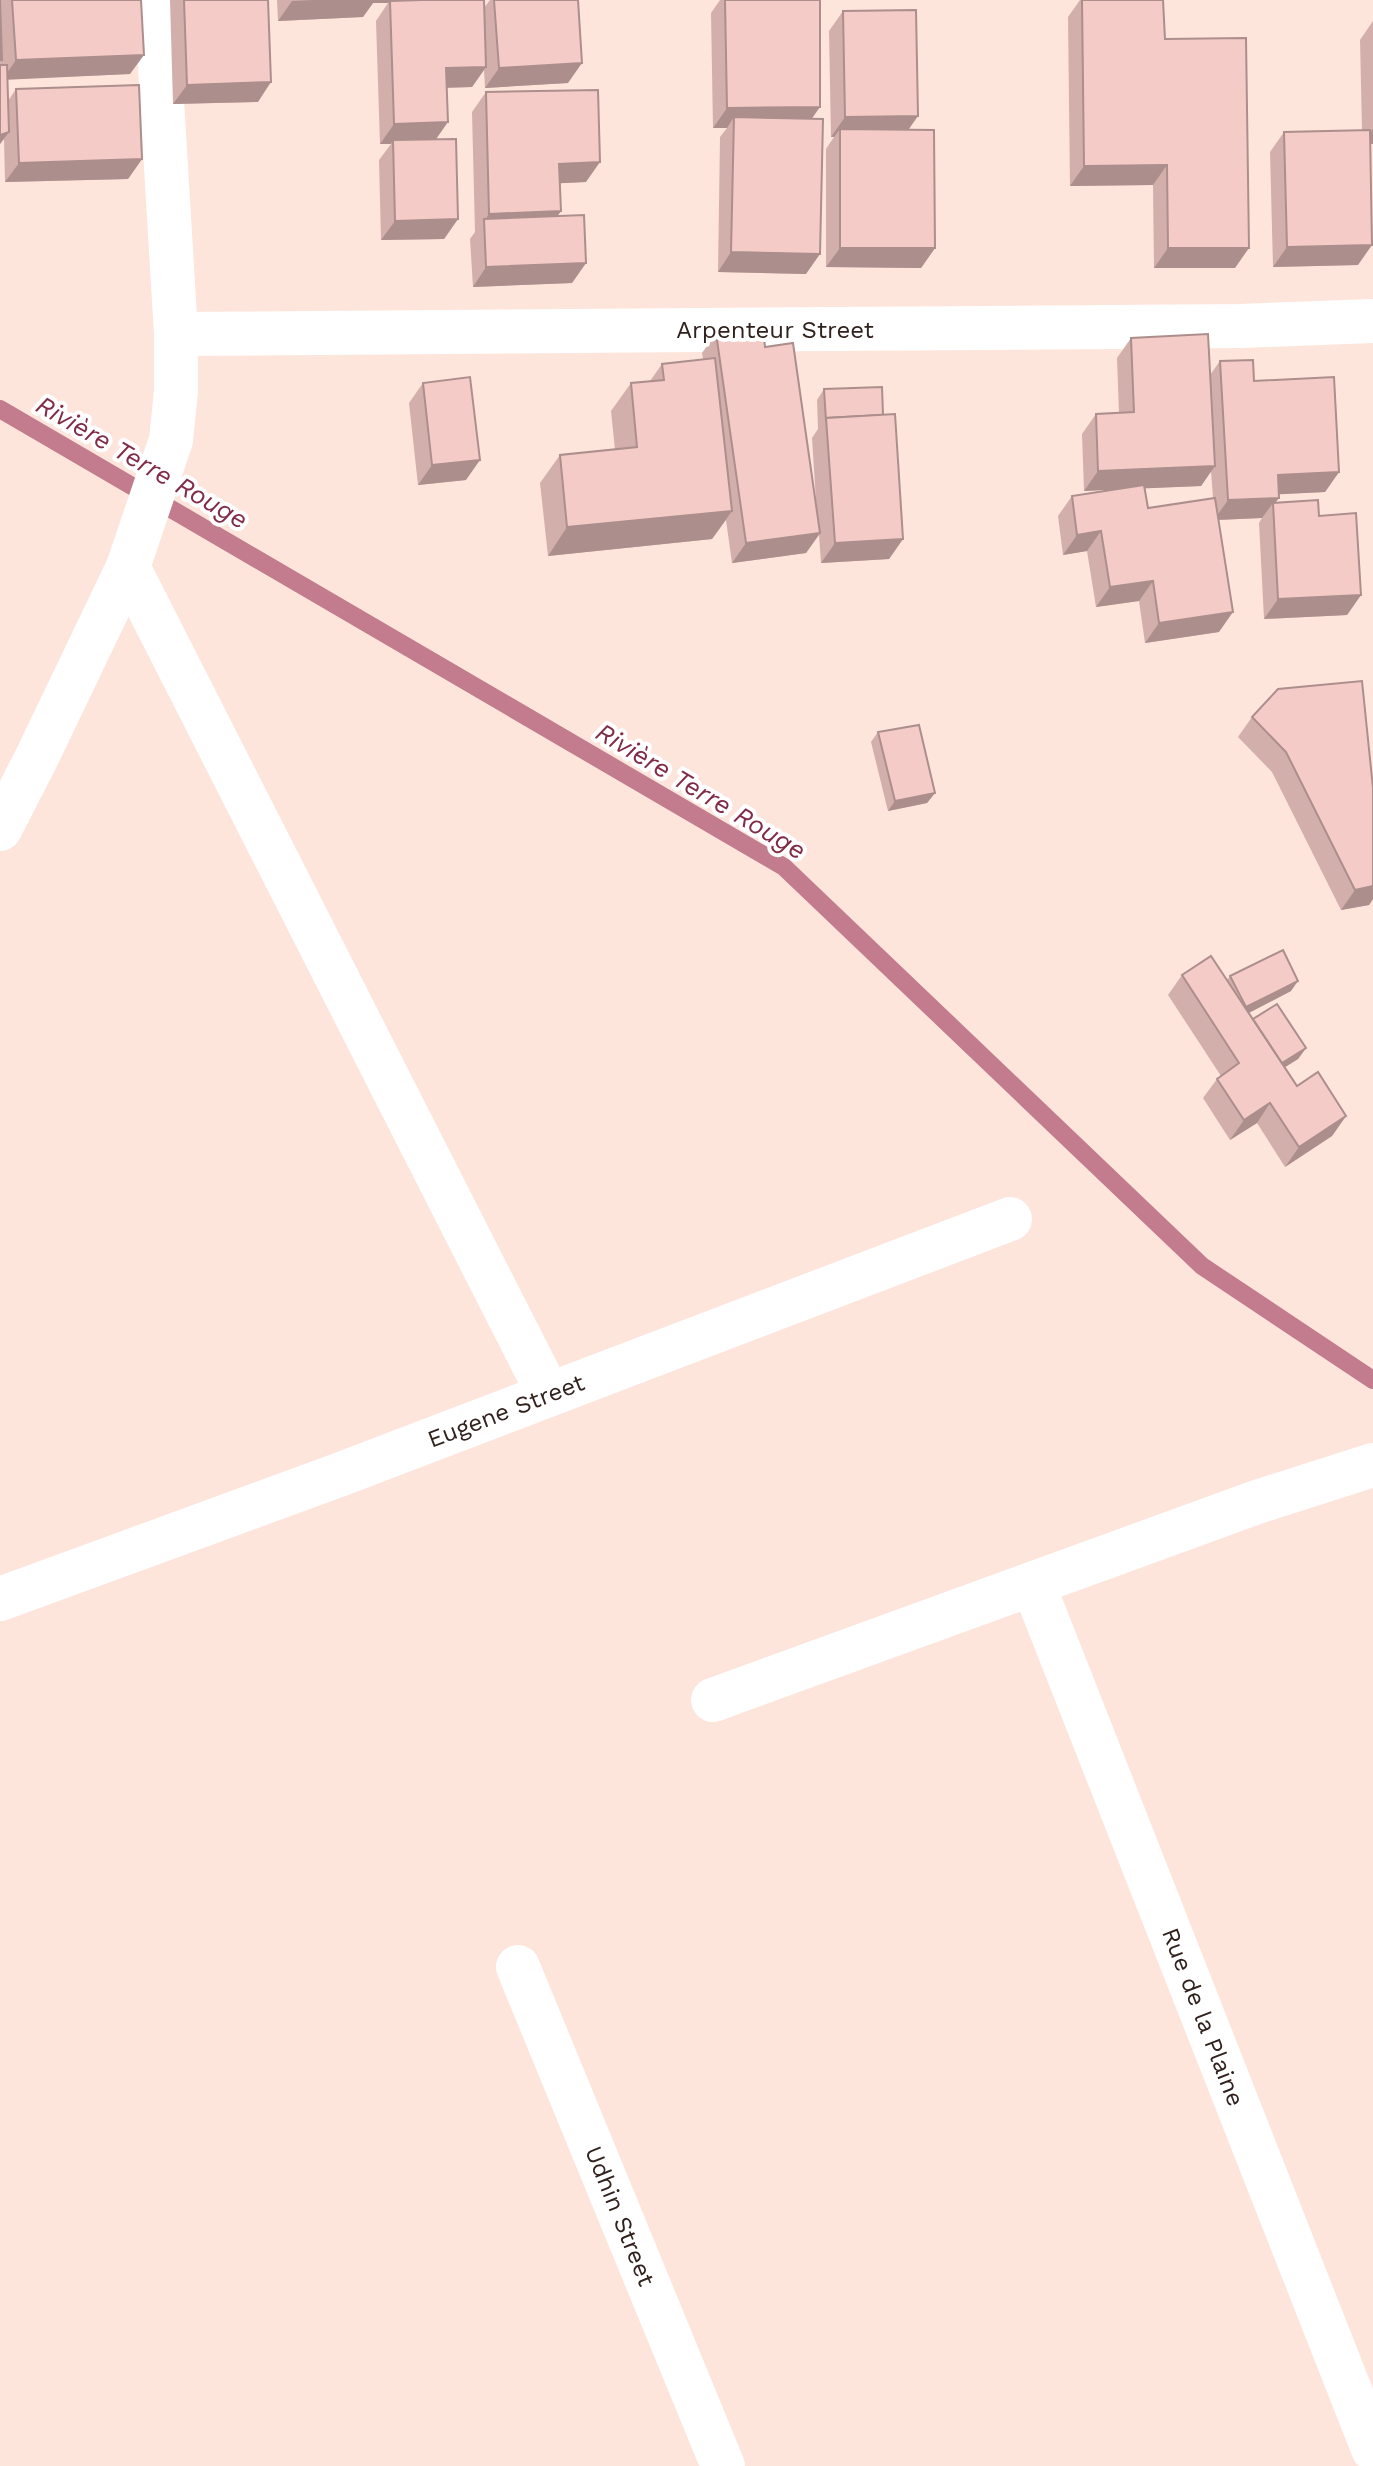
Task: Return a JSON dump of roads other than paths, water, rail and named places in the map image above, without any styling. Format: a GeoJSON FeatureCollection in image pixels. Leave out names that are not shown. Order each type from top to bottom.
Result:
{"type":"FeatureCollection","features":[{"type":"Feature","properties":{"kind":"street"},"geometry":{"type":"LineString","coordinates":[[0,829],[128,567],[171,440],[176,391],[176,334],[156,0]]}},
{"type":"Feature","properties":{"kind":"street","name":"Arpenteur Street"},"geometry":{"type":"LineString","coordinates":[[176,334],[1240,326],[1373,321]]}},
{"type":"Feature","properties":{"kind":"street"},"geometry":{"type":"LineString","coordinates":[[128,567],[549,1395]]}},
{"type":"Feature","properties":{"kind":"street","name":"Eugene Street"},"geometry":{"type":"LineString","coordinates":[[0,1599],[336,1476],[1010,1219]]}},
{"type":"Feature","properties":{"kind":"street"},"geometry":{"type":"LineString","coordinates":[[713,1700],[1257,1502],[1369,1467]]}},
{"type":"Feature","properties":{"kind":"street","name":"Rue de la Plaine"},"geometry":{"type":"LineString","coordinates":[[1033,1584],[1373,2449]]}},
{"type":"Feature","properties":{"kind":"street","name":"Udhin Street"},"geometry":{"type":"LineString","coordinates":[[518,1967],[723,2466]]}},
{"type":"Feature","properties":{"kind":"waterway","name":"Rivière Terre Rouge"},"geometry":{"type":"LineString","coordinates":[[0,409],[784,867],[1202,1266],[1373,1380]]}}]}
